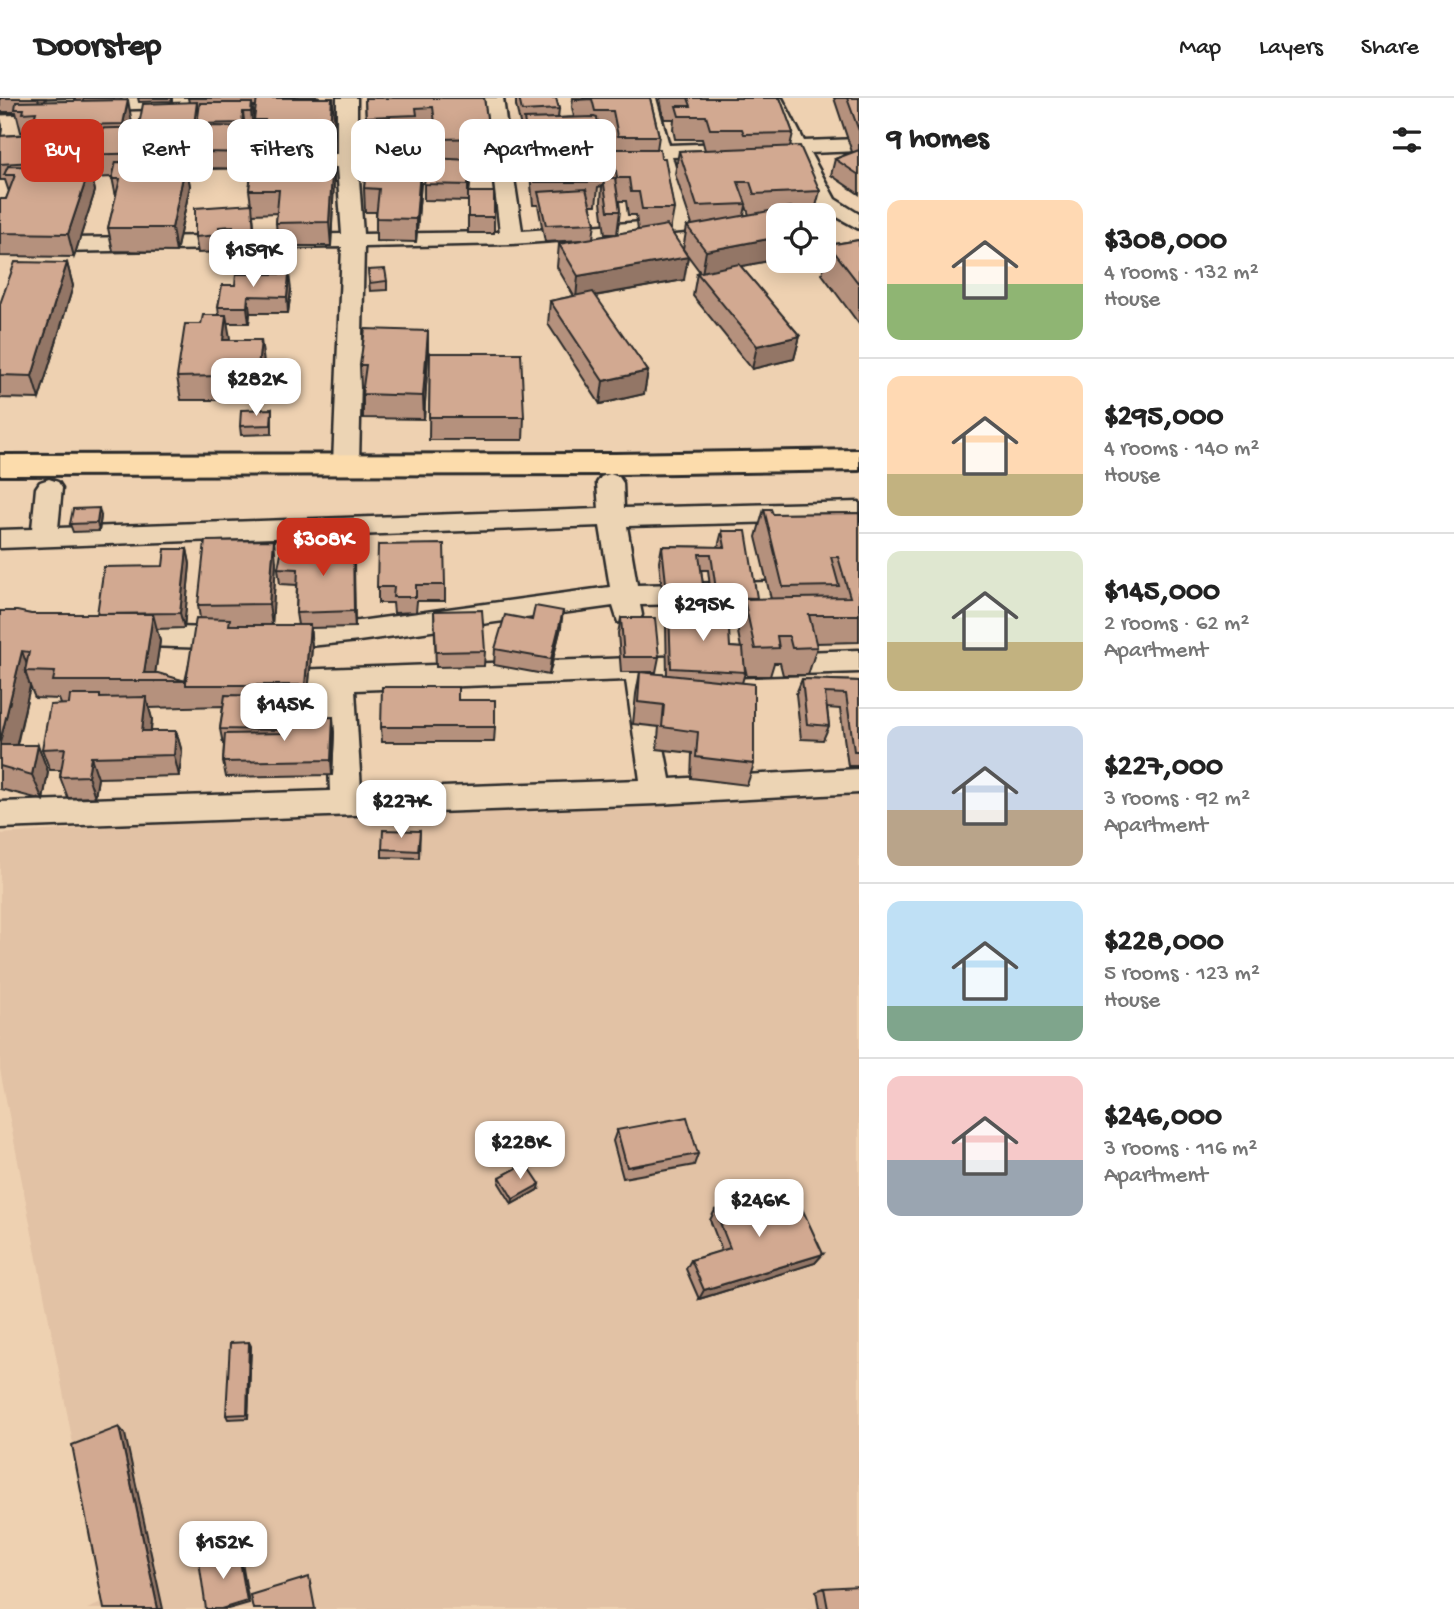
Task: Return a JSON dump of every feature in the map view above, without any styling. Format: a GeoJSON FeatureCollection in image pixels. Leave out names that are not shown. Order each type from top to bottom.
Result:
{"type":"FeatureCollection","features":[{"type":"Feature","properties":{"kind":"main road"},"geometry":{"type":"LineString","coordinates":[[0,465],[615,464],[859,460]]}},
{"type":"Feature","properties":{"kind":"main road"},"geometry":{"type":"LineString","coordinates":[[0,487],[859,481]]}},
{"type":"Feature","properties":{"kind":"street"},"geometry":{"type":"LineString","coordinates":[[0,107],[308,98]]}},
{"type":"Feature","properties":{"kind":"street"},"geometry":{"type":"LineString","coordinates":[[346,463],[354,239],[347,159],[347,98]]}},
{"type":"Feature","properties":{"kind":"street"},"geometry":{"type":"LineString","coordinates":[[493,98],[496,119]]}},
{"type":"Feature","properties":{"kind":"street"},"geometry":{"type":"LineString","coordinates":[[646,98],[681,226]]}},
{"type":"Feature","properties":{"kind":"street"},"geometry":{"type":"LineString","coordinates":[[772,98],[826,203],[859,222]]}},
{"type":"Feature","properties":{"kind":"street"},"geometry":{"type":"LineString","coordinates":[[616,153],[859,145]]}},
{"type":"Feature","properties":{"kind":"street"},"geometry":{"type":"LineString","coordinates":[[0,169],[347,159],[459,159]]}},
{"type":"Feature","properties":{"kind":"street"},"geometry":{"type":"LineString","coordinates":[[504,182],[512,237]]}},
{"type":"Feature","properties":{"kind":"street"},"geometry":{"type":"LineString","coordinates":[[0,246],[512,237],[681,226],[717,221]]}},
{"type":"Feature","properties":{"kind":"street"},"geometry":{"type":"LineString","coordinates":[[610,483],[612,517],[657,792]]}},
{"type":"Feature","properties":{"kind":"street"},"geometry":{"type":"LineString","coordinates":[[44,538],[49,488]]}},
{"type":"Feature","properties":{"kind":"street"},"geometry":{"type":"LineString","coordinates":[[0,539],[859,511]]}},
{"type":"Feature","properties":{"kind":"street"},"geometry":{"type":"LineString","coordinates":[[90,635],[270,640],[359,631],[625,595],[859,590]]}},
{"type":"Feature","properties":{"kind":"street"},"geometry":{"type":"LineString","coordinates":[[244,682],[859,661]]}},
{"type":"Feature","properties":{"kind":"street"},"geometry":{"type":"LineString","coordinates":[[340,680],[346,803]]}},
{"type":"Feature","properties":{"kind":"street"},"geometry":{"type":"LineString","coordinates":[[0,815],[657,792],[859,781]]}},
{"type":"Feature","properties":{"kind":"shaded area"},"geometry":{"type":"Polygon","coordinates":[[[859,787],[859,1609],[87,1609],[104,1602],[0,1069],[0,834],[657,792],[859,787]]]}},
{"type":"Feature","properties":{"kind":"building"},"geometry":{"type":"Polygon","coordinates":[[[257,98],[332,98],[331,119],[254,119],[257,98]]]}},
{"type":"Feature","properties":{"kind":"building"},"geometry":{"type":"Polygon","coordinates":[[[365,98],[484,98],[487,119],[459,119],[459,139],[445,139],[445,119],[434,119],[433,107],[416,108],[417,115],[366,117],[365,98]]]}},
{"type":"Feature","properties":{"kind":"building"},"geometry":{"type":"Polygon","coordinates":[[[519,98],[556,98],[559,109],[522,111],[519,98]]]}},
{"type":"Feature","properties":{"kind":"building"},"geometry":{"type":"Polygon","coordinates":[[[576,98],[650,98],[659,136],[618,136],[613,111],[595,111],[592,99],[576,98]]]}},
{"type":"Feature","properties":{"kind":"building"},"geometry":{"type":"Polygon","coordinates":[[[688,98],[780,98],[793,133],[744,134],[742,129],[710,129],[706,116],[679,116],[676,106],[691,106],[688,98]]]}},
{"type":"Feature","properties":{"kind":"building"},"geometry":{"type":"Polygon","coordinates":[[[847,98],[859,98],[859,131],[847,98]]]}},
{"type":"Feature","properties":{"kind":"building"},"geometry":{"type":"Polygon","coordinates":[[[128,100],[124,119],[118,119],[118,124],[104,124],[104,119],[34,119],[36,112],[23,113],[24,109],[15,109],[16,102],[128,100]]]}},
{"type":"Feature","properties":{"kind":"building"},"geometry":{"type":"Polygon","coordinates":[[[197,102],[195,119],[140,119],[143,104],[197,102]]]}},
{"type":"Feature","properties":{"kind":"building"},"geometry":{"type":"Polygon","coordinates":[[[200,103],[252,103],[251,112],[243,112],[242,119],[227,119],[227,123],[213,124],[213,119],[198,119],[200,103]]]}},
{"type":"Feature","properties":{"kind":"building"},"geometry":{"type":"Polygon","coordinates":[[[594,117],[597,119],[524,119],[594,117]]]}},
{"type":"Feature","properties":{"kind":"building"},"geometry":{"type":"Polygon","coordinates":[[[213,126],[227,126],[227,152],[213,152],[213,126]]]}},
{"type":"Feature","properties":{"kind":"building"},"geometry":{"type":"Polygon","coordinates":[[[104,128],[118,128],[118,154],[104,154],[104,128]]]}},
{"type":"Feature","properties":{"kind":"building"},"geometry":{"type":"Polygon","coordinates":[[[21,135],[21,163],[0,164],[0,136],[21,135]]]}},
{"type":"Feature","properties":{"kind":"building"},"geometry":{"type":"Polygon","coordinates":[[[800,146],[820,191],[754,194],[750,182],[738,182],[746,204],[697,206],[679,151],[800,146]]]}},
{"type":"Feature","properties":{"kind":"building"},"geometry":{"type":"Polygon","coordinates":[[[616,149],[660,149],[661,158],[665,158],[674,209],[642,209],[639,192],[631,192],[629,178],[617,178],[616,149]]]}},
{"type":"Feature","properties":{"kind":"building"},"geometry":{"type":"Polygon","coordinates":[[[859,150],[859,175],[835,159],[859,150]]]}},
{"type":"Feature","properties":{"kind":"building"},"geometry":{"type":"Polygon","coordinates":[[[445,159],[459,159],[459,182],[468,182],[468,185],[424,184],[445,182],[445,159]]]}},
{"type":"Feature","properties":{"kind":"building"},"geometry":{"type":"Polygon","coordinates":[[[116,162],[118,162],[118,179],[112,179],[116,162]]]}},
{"type":"Feature","properties":{"kind":"building"},"geometry":{"type":"Polygon","coordinates":[[[8,166],[21,166],[21,182],[85,182],[68,234],[0,233],[0,199],[6,199],[15,175],[4,175],[8,166]]]}},
{"type":"Feature","properties":{"kind":"building"},"geometry":{"type":"Polygon","coordinates":[[[119,182],[182,182],[172,228],[108,228],[119,182]]]}},
{"type":"Feature","properties":{"kind":"building"},"geometry":{"type":"Polygon","coordinates":[[[250,182],[332,182],[329,222],[276,223],[279,190],[249,190],[250,182]]]}},
{"type":"Feature","properties":{"kind":"building"},"geometry":{"type":"Polygon","coordinates":[[[365,182],[419,182],[416,219],[376,218],[379,189],[364,188],[365,182]]]}},
{"type":"Feature","properties":{"kind":"building"},"geometry":{"type":"Polygon","coordinates":[[[604,182],[616,182],[620,211],[608,211],[604,182]]]}},
{"type":"Feature","properties":{"kind":"building"},"geometry":{"type":"Polygon","coordinates":[[[586,189],[595,223],[546,225],[538,192],[586,189]]]}},
{"type":"Feature","properties":{"kind":"building"},"geometry":{"type":"Polygon","coordinates":[[[468,192],[494,192],[494,217],[468,217],[468,192]]]}},
{"type":"Feature","properties":{"kind":"building"},"geometry":{"type":"Polygon","coordinates":[[[252,204],[254,232],[233,234],[233,226],[219,227],[220,235],[195,237],[195,208],[252,204]]]}},
{"type":"Feature","properties":{"kind":"building"},"geometry":{"type":"Polygon","coordinates":[[[766,212],[766,239],[706,251],[687,226],[766,212]]]}},
{"type":"Feature","properties":{"kind":"building"},"geometry":{"type":"Polygon","coordinates":[[[667,225],[688,257],[578,276],[559,244],[667,225]]]}},
{"type":"Feature","properties":{"kind":"building"},"geometry":{"type":"Polygon","coordinates":[[[859,240],[859,284],[836,254],[836,244],[859,240]]]}},
{"type":"Feature","properties":{"kind":"building"},"geometry":{"type":"Polygon","coordinates":[[[15,262],[67,263],[32,376],[0,375],[0,304],[15,262]]]}},
{"type":"Feature","properties":{"kind":"building"},"geometry":{"type":"Polygon","coordinates":[[[739,264],[800,336],[757,346],[697,273],[739,264]]]}},
{"type":"Feature","properties":{"kind":"building"},"geometry":{"type":"Polygon","coordinates":[[[385,269],[387,281],[370,283],[368,270],[385,269]]]}},
{"type":"Feature","properties":{"kind":"building"},"geometry":{"type":"Polygon","coordinates":[[[236,274],[289,274],[287,297],[248,296],[247,307],[218,307],[222,285],[235,285],[236,274]]]}},
{"type":"Feature","properties":{"kind":"building"},"geometry":{"type":"Polygon","coordinates":[[[593,292],[648,371],[603,381],[550,301],[593,292]]]}},
{"type":"Feature","properties":{"kind":"building"},"geometry":{"type":"Polygon","coordinates":[[[203,315],[226,315],[223,340],[261,340],[258,367],[222,367],[221,376],[177,377],[185,324],[201,324],[203,315]]]}},
{"type":"Feature","properties":{"kind":"building"},"geometry":{"type":"Polygon","coordinates":[[[365,329],[428,331],[423,396],[362,394],[366,365],[360,365],[365,329]]]}},
{"type":"Feature","properties":{"kind":"building"},"geometry":{"type":"Polygon","coordinates":[[[430,353],[521,353],[524,417],[429,417],[430,353]]]}},
{"type":"Feature","properties":{"kind":"building"},"geometry":{"type":"Polygon","coordinates":[[[272,409],[271,425],[240,426],[241,410],[272,409]]]}},
{"type":"Feature","properties":{"kind":"building"},"geometry":{"type":"Polygon","coordinates":[[[99,508],[97,523],[70,524],[73,509],[99,508]]]}},
{"type":"Feature","properties":{"kind":"building"},"geometry":{"type":"Polygon","coordinates":[[[764,509],[771,509],[773,514],[859,513],[859,615],[809,615],[817,647],[792,648],[789,636],[777,636],[779,648],[755,649],[744,599],[850,597],[838,557],[831,557],[839,586],[783,587],[764,509]]]}},
{"type":"Feature","properties":{"kind":"building"},"geometry":{"type":"Polygon","coordinates":[[[722,531],[746,531],[757,598],[717,597],[711,554],[699,554],[704,593],[667,592],[662,546],[725,547],[722,531]]]}},
{"type":"Feature","properties":{"kind":"building"},"geometry":{"type":"Polygon","coordinates":[[[274,540],[269,604],[198,605],[205,541],[274,540]]]}},
{"type":"Feature","properties":{"kind":"building"},"geometry":{"type":"Polygon","coordinates":[[[444,544],[445,585],[416,585],[416,597],[393,597],[394,587],[377,587],[378,545],[444,544]]]}},
{"type":"Feature","properties":{"kind":"building"},"geometry":{"type":"Polygon","coordinates":[[[353,545],[354,611],[296,613],[298,569],[278,568],[281,553],[298,554],[298,547],[353,545]]]}},
{"type":"Feature","properties":{"kind":"building"},"geometry":{"type":"Polygon","coordinates":[[[165,549],[187,549],[180,613],[97,614],[104,567],[163,566],[165,549]]]}},
{"type":"Feature","properties":{"kind":"building"},"geometry":{"type":"Polygon","coordinates":[[[535,606],[563,611],[551,659],[495,649],[505,615],[532,620],[535,606]]]}},
{"type":"Feature","properties":{"kind":"building"},"geometry":{"type":"Polygon","coordinates":[[[482,610],[485,651],[436,652],[434,611],[482,610]]]}},
{"type":"Feature","properties":{"kind":"building"},"geometry":{"type":"Polygon","coordinates":[[[0,611],[31,614],[153,614],[144,673],[158,673],[185,681],[53,681],[55,672],[25,671],[29,652],[22,651],[0,742],[0,611]]]}},
{"type":"Feature","properties":{"kind":"building"},"geometry":{"type":"Polygon","coordinates":[[[669,611],[728,613],[730,647],[743,648],[745,672],[671,668],[669,611]]]}},
{"type":"Feature","properties":{"kind":"building"},"geometry":{"type":"Polygon","coordinates":[[[196,618],[230,619],[229,625],[310,625],[305,685],[186,685],[196,618]]]}},
{"type":"Feature","properties":{"kind":"building"},"geometry":{"type":"Polygon","coordinates":[[[621,618],[655,618],[659,657],[624,657],[621,618]]]}},
{"type":"Feature","properties":{"kind":"building"},"geometry":{"type":"Polygon","coordinates":[[[640,672],[754,684],[754,764],[696,757],[698,732],[662,727],[664,705],[638,702],[640,672]]]}},
{"type":"Feature","properties":{"kind":"building"},"geometry":{"type":"Polygon","coordinates":[[[802,679],[859,681],[859,751],[854,751],[846,694],[825,693],[829,726],[807,724],[802,679]]]}},
{"type":"Feature","properties":{"kind":"building"},"geometry":{"type":"Polygon","coordinates":[[[382,687],[458,687],[458,700],[495,700],[495,727],[381,727],[382,687]]]}},
{"type":"Feature","properties":{"kind":"building"},"geometry":{"type":"Polygon","coordinates":[[[70,695],[100,695],[100,698],[146,697],[142,731],[176,731],[174,755],[91,757],[88,776],[60,777],[65,748],[42,749],[50,705],[69,704],[70,695]]]}},
{"type":"Feature","properties":{"kind":"building"},"geometry":{"type":"Polygon","coordinates":[[[225,695],[286,696],[282,730],[220,729],[225,695]]]}},
{"type":"Feature","properties":{"kind":"building"},"geometry":{"type":"Polygon","coordinates":[[[333,717],[331,760],[223,762],[225,734],[284,733],[286,718],[333,717]]]}},
{"type":"Feature","properties":{"kind":"building"},"geometry":{"type":"Polygon","coordinates":[[[0,745],[38,745],[32,775],[0,766],[0,745]]]}},
{"type":"Feature","properties":{"kind":"building"},"geometry":{"type":"Polygon","coordinates":[[[383,830],[420,831],[418,851],[382,849],[383,830]]]}},
{"type":"Feature","properties":{"kind":"building"},"geometry":{"type":"Polygon","coordinates":[[[687,1117],[698,1154],[627,1167],[617,1130],[687,1117]]]}},
{"type":"Feature","properties":{"kind":"building"},"geometry":{"type":"Polygon","coordinates":[[[526,1163],[540,1184],[513,1199],[500,1177],[526,1163]]]}},
{"type":"Feature","properties":{"kind":"building"},"geometry":{"type":"Polygon","coordinates":[[[792,1187],[823,1254],[704,1290],[691,1260],[730,1248],[715,1210],[792,1187]]]}},
{"type":"Feature","properties":{"kind":"building"},"geometry":{"type":"Polygon","coordinates":[[[249,1342],[247,1414],[226,1415],[230,1343],[249,1342]]]}},
{"type":"Feature","properties":{"kind":"building"},"geometry":{"type":"Polygon","coordinates":[[[119,1427],[158,1609],[104,1609],[72,1445],[119,1427]]]}},
{"type":"Feature","properties":{"kind":"building"},"geometry":{"type":"Polygon","coordinates":[[[238,1549],[247,1601],[221,1609],[206,1609],[199,1561],[238,1549]]]}},
{"type":"Feature","properties":{"kind":"building"},"geometry":{"type":"Polygon","coordinates":[[[309,1577],[315,1609],[253,1609],[250,1595],[309,1577]]]}},
{"type":"Feature","properties":{"kind":"building"},"geometry":{"type":"Polygon","coordinates":[[[859,1586],[859,1609],[828,1609],[824,1588],[859,1586]]]}}]}
